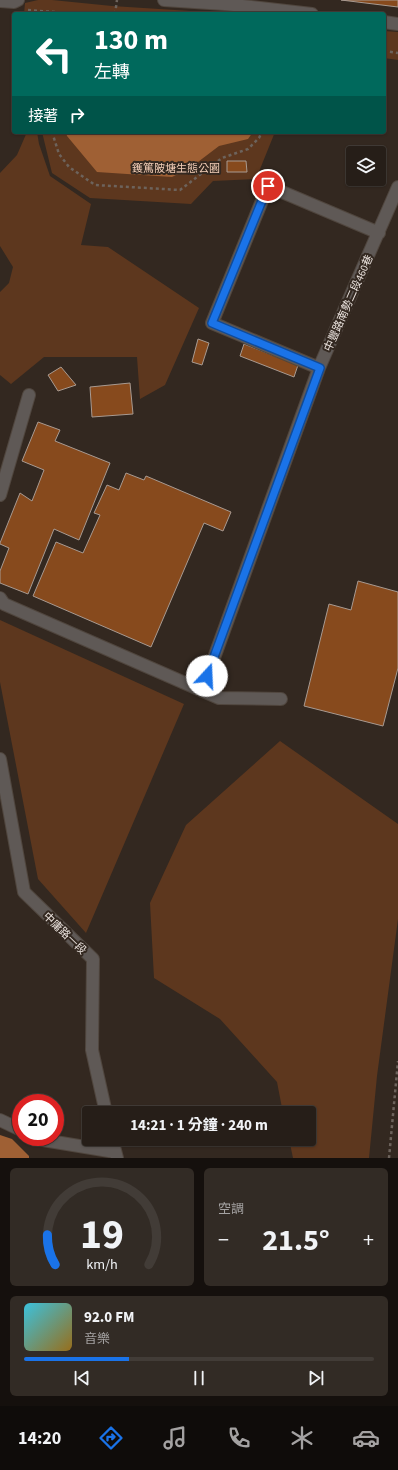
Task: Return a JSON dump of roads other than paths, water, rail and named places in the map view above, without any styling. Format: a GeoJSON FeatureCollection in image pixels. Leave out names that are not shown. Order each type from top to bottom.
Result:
{"type":"FeatureCollection","features":[{"type":"Feature","properties":{"kind":"street"},"geometry":{"type":"LineString","coordinates":[[164,0],[225,4],[295,12]]}},
{"type":"Feature","properties":{"kind":"street"},"geometry":{"type":"LineString","coordinates":[[0,1],[15,1]]}},
{"type":"Feature","properties":{"kind":"street"},"geometry":{"type":"LineString","coordinates":[[386,22],[398,24]]}},
{"type":"Feature","properties":{"kind":"street"},"geometry":{"type":"LineString","coordinates":[[320,368],[212,323],[268,186],[379,233]]}},
{"type":"Feature","properties":{"kind":"street","name":"中豐路南勢二段460巷"},"geometry":{"type":"LineString","coordinates":[[202,690],[320,368],[398,187]]}},
{"type":"Feature","properties":{"kind":"street"},"geometry":{"type":"LineString","coordinates":[[0,495],[29,395]]}},
{"type":"Feature","properties":{"kind":"street"},"geometry":{"type":"LineString","coordinates":[[0,598],[4,604],[219,698],[281,699]]}},
{"type":"Feature","properties":{"kind":"street","name":"中庸路一段"},"geometry":{"type":"LineString","coordinates":[[0,759],[24,892],[93,959],[92,1050],[104,1106]]}},
{"type":"Feature","properties":{"kind":"street"},"geometry":{"type":"LineString","coordinates":[[0,1120],[12,1126]]}},
{"type":"Feature","properties":{"kind":"street"},"geometry":{"type":"LineString","coordinates":[[64,1144],[116,1155]]}},
{"type":"Feature","properties":{"kind":"park label","name":"鑊篤陂塘生態公園"},"geometry":{"type":"Point","coordinates":[176,168]}}]}
